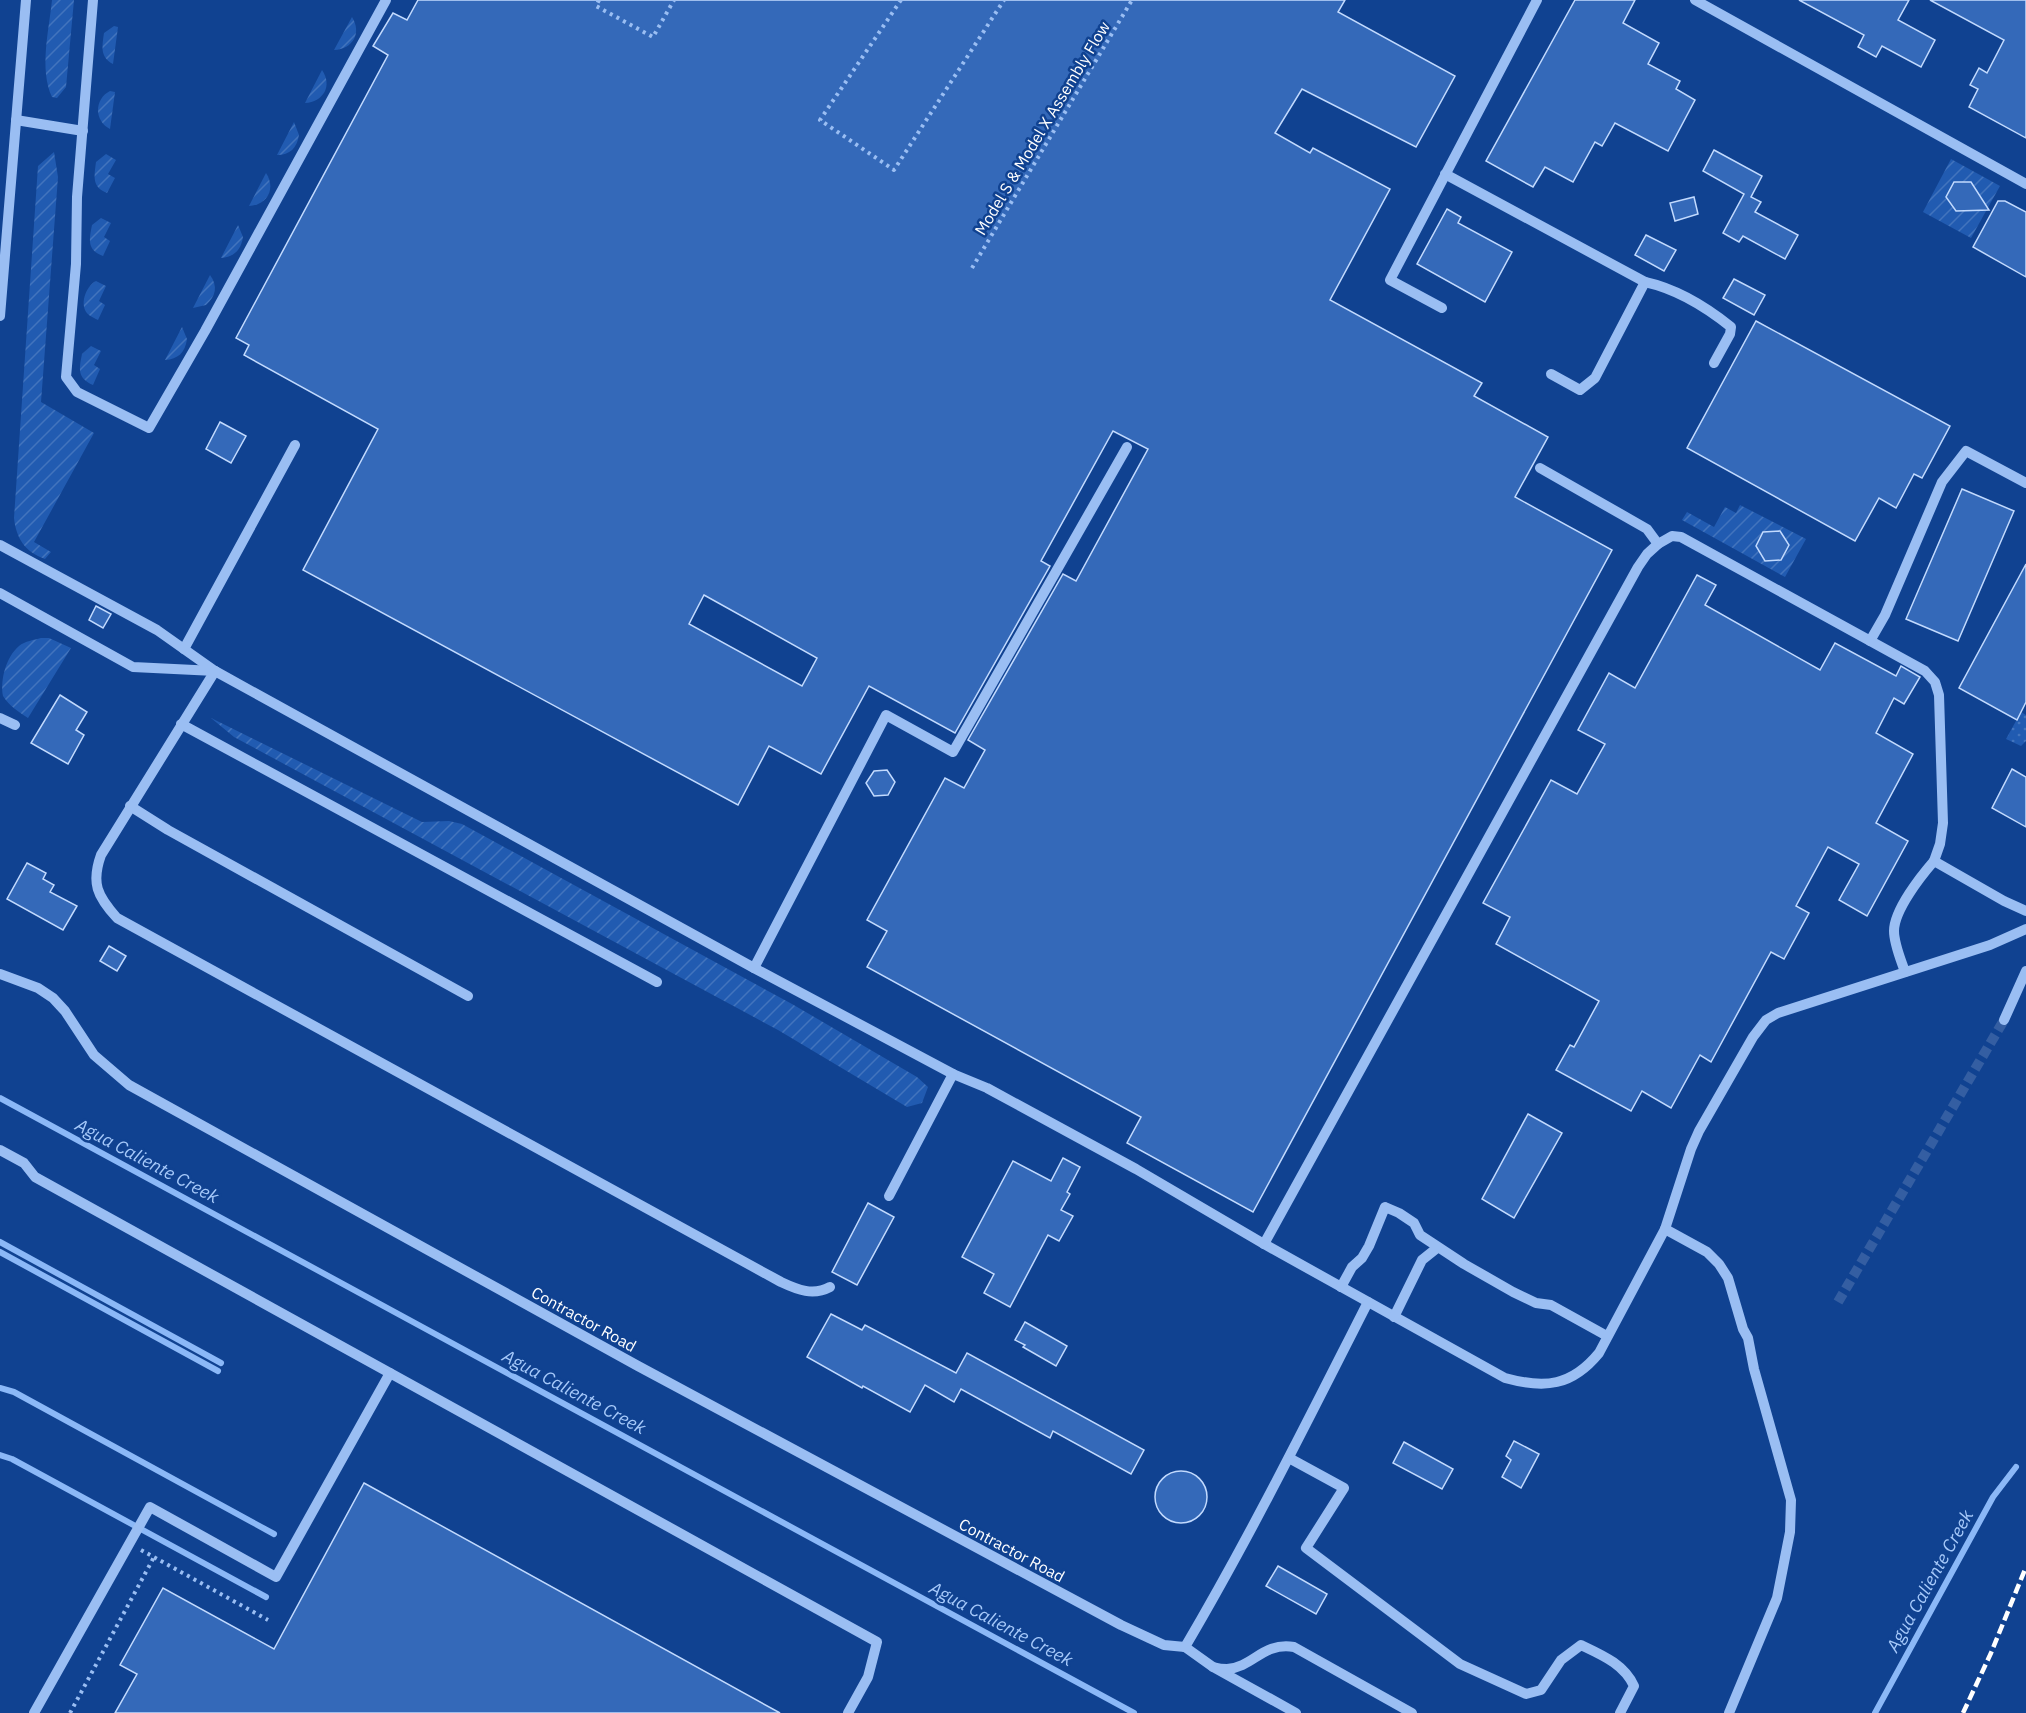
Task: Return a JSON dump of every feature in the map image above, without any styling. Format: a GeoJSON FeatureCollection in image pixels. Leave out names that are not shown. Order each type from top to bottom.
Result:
{"type":"FeatureCollection","features":[{"type":"Feature","properties":{"kind":"street"},"geometry":{"type":"LineString","coordinates":[[0,316],[26,0]]}},
{"type":"Feature","properties":{"kind":"street"},"geometry":{"type":"LineString","coordinates":[[93,0],[77,197],[76,264],[66,377],[77,392],[149,428],[205,331],[386,0]]}},
{"type":"Feature","properties":{"kind":"street"},"geometry":{"type":"LineString","coordinates":[[1442,308],[1390,280],[1537,0]]}},
{"type":"Feature","properties":{"kind":"street"},"geometry":{"type":"LineString","coordinates":[[1695,0],[2026,184]]}},
{"type":"Feature","properties":{"kind":"street"},"geometry":{"type":"LineString","coordinates":[[16,120],[83,131]]}},
{"type":"Feature","properties":{"kind":"street"},"geometry":{"type":"LineString","coordinates":[[1445,174],[1645,282],[1662,285],[1706,308],[1731,327],[1730,334],[1714,363]]}},
{"type":"Feature","properties":{"kind":"street"},"geometry":{"type":"LineString","coordinates":[[1551,374],[1580,390],[1596,378],[1645,282]]}},
{"type":"Feature","properties":{"kind":"street"},"geometry":{"type":"LineString","coordinates":[[184,649],[295,445]]}},
{"type":"Feature","properties":{"kind":"street"},"geometry":{"type":"LineString","coordinates":[[754,968],[886,715],[953,752],[1127,447]]}},
{"type":"Feature","properties":{"kind":"street"},"geometry":{"type":"LineString","coordinates":[[1870,641],[1885,615],[1942,483],[1966,451],[2026,483]]}},
{"type":"Feature","properties":{"kind":"street"},"geometry":{"type":"LineString","coordinates":[[1540,468],[1647,529],[1658,544]]}},
{"type":"Feature","properties":{"kind":"street"},"geometry":{"type":"LineString","coordinates":[[1264,1244],[1638,567],[1647,554],[1672,536],[1681,537],[1925,670],[1935,682],[1939,695],[1943,823],[1940,844],[1934,861],[1920,876],[1898,914],[1894,930],[1905,972]]}},
{"type":"Feature","properties":{"kind":"street"},"geometry":{"type":"LineString","coordinates":[[0,545],[157,630],[215,671],[754,968],[953,1074],[987,1088],[1136,1169],[1264,1244],[1505,1378],[1527,1384],[1550,1384],[1570,1378],[1587,1367],[1599,1353],[1665,1229],[1695,1140],[1753,1037],[1766,1020],[1778,1013],[1990,945],[2026,929]]}},
{"type":"Feature","properties":{"kind":"street"},"geometry":{"type":"LineString","coordinates":[[0,593],[133,667],[215,671]]}},
{"type":"Feature","properties":{"kind":"street"},"geometry":{"type":"LineString","coordinates":[[215,671],[101,855],[95,878],[101,898],[117,918],[781,1282],[808,1292],[820,1292],[830,1287]]}},
{"type":"Feature","properties":{"kind":"street"},"geometry":{"type":"LineString","coordinates":[[0,718],[15,725]]}},
{"type":"Feature","properties":{"kind":"street"},"geometry":{"type":"LineString","coordinates":[[181,724],[657,982]]}},
{"type":"Feature","properties":{"kind":"street"},"geometry":{"type":"LineString","coordinates":[[130,806],[168,830],[468,996]]}},
{"type":"Feature","properties":{"kind":"street"},"geometry":{"type":"LineString","coordinates":[[1934,861],[2026,911]]}},
{"type":"Feature","properties":{"kind":"street"},"geometry":{"type":"LineString","coordinates":[[2004,1020],[2026,970]]}},
{"type":"Feature","properties":{"kind":"street","name":"Contractor Road"},"geometry":{"type":"LineString","coordinates":[[0,974],[38,988],[53,998],[65,1011],[94,1055],[129,1085],[638,1366],[1121,1625],[1164,1645],[1185,1647]]}},
{"type":"Feature","properties":{"kind":"street"},"geometry":{"type":"LineString","coordinates":[[888,1196],[953,1074]]}},
{"type":"Feature","properties":{"kind":"street"},"geometry":{"type":"LineString","coordinates":[[0,1150],[24,1163],[35,1177],[877,1642],[868,1677],[848,1713]]}},
{"type":"Feature","properties":{"kind":"street"},"geometry":{"type":"LineString","coordinates":[[1341,1287],[1352,1267],[1362,1258],[1369,1246],[1385,1207],[1414,1223],[1420,1235],[1437,1248],[1513,1292],[1536,1302],[1551,1305],[1607,1336]]}},
{"type":"Feature","properties":{"kind":"street"},"geometry":{"type":"LineString","coordinates":[[1665,1229],[1707,1252],[1728,1278],[1753,1355],[1754,1369],[1791,1500],[1790,1532],[1777,1598],[1729,1713]]}},
{"type":"Feature","properties":{"kind":"street"},"geometry":{"type":"LineString","coordinates":[[1394,1317],[1422,1260],[1437,1248]]}},
{"type":"Feature","properties":{"kind":"street"},"geometry":{"type":"LineString","coordinates":[[1296,1713],[1213,1667],[1185,1647],[1218,1591],[1289,1458],[1368,1302]]}},
{"type":"Feature","properties":{"kind":"street"},"geometry":{"type":"LineString","coordinates":[[34,1713],[150,1507],[276,1577],[390,1373]]}},
{"type":"Feature","properties":{"kind":"street"},"geometry":{"type":"LineString","coordinates":[[1289,1458],[1344,1488],[1306,1548],[1460,1664],[1526,1694],[1541,1690],[1562,1660],[1581,1645],[1603,1655],[1628,1674],[1634,1686],[1620,1713]]}},
{"type":"Feature","properties":{"kind":"street"},"geometry":{"type":"LineString","coordinates":[[1213,1667],[1227,1669],[1241,1665],[1270,1648],[1282,1645],[1294,1647],[1412,1713]]}},
{"type":"Feature","properties":{"kind":"path"},"geometry":{"type":"LineString","coordinates":[[599,0],[596,6],[653,37],[674,0]]}},
{"type":"Feature","properties":{"kind":"path"},"geometry":{"type":"LineString","coordinates":[[901,0],[820,120],[894,170],[1004,0]]}},
{"type":"Feature","properties":{"kind":"path","name":"Model S & Model X Assembly Flow"},"geometry":{"type":"LineString","coordinates":[[972,268],[1132,0]]}},
{"type":"Feature","properties":{"kind":"path"},"geometry":{"type":"LineString","coordinates":[[130,1544],[268,1620]]}},
{"type":"Feature","properties":{"kind":"path"},"geometry":{"type":"LineString","coordinates":[[70,1713],[154,1557]]}},
{"type":"Feature","properties":{"kind":"shaded area"},"geometry":{"type":"Polygon","coordinates":[[[52,0],[74,0],[66,87],[57,98],[52,97],[48,86],[45,62],[52,0]]]}},
{"type":"Feature","properties":{"kind":"shaded area"},"geometry":{"type":"Polygon","coordinates":[[[352,17],[356,29],[354,39],[346,47],[334,50],[352,17]]]}},
{"type":"Feature","properties":{"kind":"shaded area"},"geometry":{"type":"Polygon","coordinates":[[[114,26],[118,27],[113,64],[104,55],[103,47],[104,33],[114,26]]]}},
{"type":"Feature","properties":{"kind":"shaded area"},"geometry":{"type":"Polygon","coordinates":[[[322,70],[327,82],[324,92],[317,100],[305,103],[322,70]]]}},
{"type":"Feature","properties":{"kind":"shaded area"},"geometry":{"type":"Polygon","coordinates":[[[110,91],[115,92],[110,129],[101,121],[98,110],[101,99],[110,91]]]}},
{"type":"Feature","properties":{"kind":"shaded area"},"geometry":{"type":"Polygon","coordinates":[[[294,122],[299,135],[297,144],[289,152],[277,155],[294,122]]]}},
{"type":"Feature","properties":{"kind":"shaded area"},"geometry":{"type":"Polygon","coordinates":[[[54,152],[58,177],[41,402],[94,433],[34,542],[51,552],[45,559],[27,548],[19,538],[14,518],[38,166],[54,152]]]}},
{"type":"Feature","properties":{"kind":"shaded area"},"geometry":{"type":"Polygon","coordinates":[[[106,154],[116,160],[108,174],[115,178],[107,193],[96,185],[95,177],[96,162],[106,154]]]}},
{"type":"Feature","properties":{"kind":"shaded area"},"geometry":{"type":"Polygon","coordinates":[[[1951,159],[2000,186],[1971,238],[1923,212],[1951,159]]]}},
{"type":"Feature","properties":{"kind":"shaded area"},"geometry":{"type":"Polygon","coordinates":[[[266,173],[270,184],[268,195],[261,203],[249,206],[266,173]]]}},
{"type":"Feature","properties":{"kind":"shaded area"},"geometry":{"type":"Polygon","coordinates":[[[101,218],[111,223],[104,237],[110,241],[103,256],[94,251],[90,244],[92,225],[101,218]]]}},
{"type":"Feature","properties":{"kind":"shaded area"},"geometry":{"type":"Polygon","coordinates":[[[238,225],[243,237],[241,246],[233,254],[221,258],[238,225]]]}},
{"type":"Feature","properties":{"kind":"shaded area"},"geometry":{"type":"Polygon","coordinates":[[[210,275],[215,287],[212,298],[206,305],[193,308],[210,275]]]}},
{"type":"Feature","properties":{"kind":"shaded area"},"geometry":{"type":"Polygon","coordinates":[[[96,281],[106,286],[99,301],[105,305],[98,320],[84,307],[86,292],[96,281]]]}},
{"type":"Feature","properties":{"kind":"shaded area"},"geometry":{"type":"Polygon","coordinates":[[[182,327],[187,339],[183,352],[177,357],[165,360],[182,327]]]}},
{"type":"Feature","properties":{"kind":"shaded area"},"geometry":{"type":"Polygon","coordinates":[[[91,346],[101,351],[94,365],[100,369],[93,385],[84,379],[80,372],[82,354],[91,346]]]}},
{"type":"Feature","properties":{"kind":"shaded area"},"geometry":{"type":"Polygon","coordinates":[[[1740,505],[1806,539],[1785,577],[1682,520],[1687,512],[1714,527],[1725,507],[1736,513],[1740,505]]]}},
{"type":"Feature","properties":{"kind":"shaded area"},"geometry":{"type":"Polygon","coordinates":[[[41,638],[49,638],[71,648],[28,718],[11,706],[3,696],[3,676],[7,662],[19,646],[41,638]]]}},
{"type":"Feature","properties":{"kind":"shaded area"},"geometry":{"type":"Polygon","coordinates":[[[2021,712],[2026,715],[2026,741],[2021,746],[2006,739],[2021,712]]]}},
{"type":"Feature","properties":{"kind":"shaded area"},"geometry":{"type":"Polygon","coordinates":[[[211,718],[422,822],[449,821],[462,824],[792,1004],[917,1077],[928,1087],[922,1103],[907,1107],[778,1030],[234,737],[211,718]]]}},
{"type":"Feature","properties":{"kind":"building"},"geometry":{"type":"Polygon","coordinates":[[[418,0],[1345,0],[1338,12],[1455,76],[1416,147],[1302,89],[1275,133],[1310,153],[1313,148],[1390,189],[1330,300],[1482,383],[1474,396],[1548,437],[1515,497],[1612,550],[1253,1212],[1127,1143],[1141,1117],[867,967],[887,931],[867,920],[945,778],[964,788],[985,750],[968,740],[1063,574],[1076,581],[1148,449],[1113,431],[1041,561],[1050,566],[955,733],[869,686],[821,774],[769,746],[738,805],[303,570],[378,429],[244,355],[249,345],[236,338],[388,55],[373,46],[393,13],[407,20],[418,0]],[[704,595],[689,624],[802,686],[817,658],[704,595]]]}},
{"type":"Feature","properties":{"kind":"building"},"geometry":{"type":"Polygon","coordinates":[[[1575,0],[1635,0],[1623,23],[1659,43],[1648,64],[1680,81],[1676,89],[1695,100],[1668,151],[1615,123],[1602,146],[1595,142],[1573,182],[1545,167],[1533,187],[1486,161],[1575,0]]]}},
{"type":"Feature","properties":{"kind":"building"},"geometry":{"type":"Polygon","coordinates":[[[1799,0],[1909,0],[1898,20],[1935,40],[1921,67],[1882,46],[1876,57],[1858,47],[1864,35],[1799,0]]]}},
{"type":"Feature","properties":{"kind":"building"},"geometry":{"type":"Polygon","coordinates":[[[1930,0],[2026,0],[2026,138],[1969,107],[1978,89],[1970,85],[1979,68],[1987,73],[2004,40],[1930,0]]]}},
{"type":"Feature","properties":{"kind":"building"},"geometry":{"type":"Polygon","coordinates":[[[1714,150],[1762,176],[1751,197],[1761,202],[1755,212],[1798,235],[1785,259],[1743,236],[1739,242],[1723,233],[1744,194],[1703,171],[1714,150]]]}},
{"type":"Feature","properties":{"kind":"building"},"geometry":{"type":"Polygon","coordinates":[[[1954,182],[1971,182],[1989,210],[1956,211],[1946,197],[1954,182]]]}},
{"type":"Feature","properties":{"kind":"building"},"geometry":{"type":"Polygon","coordinates":[[[1694,197],[1698,214],[1675,221],[1670,203],[1694,197]]]}},
{"type":"Feature","properties":{"kind":"building"},"geometry":{"type":"Polygon","coordinates":[[[1998,201],[2005,201],[2026,212],[2026,277],[1973,247],[1998,201]]]}},
{"type":"Feature","properties":{"kind":"building"},"geometry":{"type":"Polygon","coordinates":[[[1447,209],[1461,217],[1458,223],[1512,252],[1485,302],[1417,264],[1447,209]]]}},
{"type":"Feature","properties":{"kind":"building"},"geometry":{"type":"Polygon","coordinates":[[[1646,235],[1676,250],[1664,271],[1635,255],[1646,235]]]}},
{"type":"Feature","properties":{"kind":"building"},"geometry":{"type":"Polygon","coordinates":[[[1734,279],[1765,295],[1754,315],[1723,298],[1734,279]]]}},
{"type":"Feature","properties":{"kind":"building"},"geometry":{"type":"Polygon","coordinates":[[[1756,321],[1950,426],[1922,478],[1914,474],[1896,508],[1879,498],[1855,541],[1687,448],[1756,321]]]}},
{"type":"Feature","properties":{"kind":"building"},"geometry":{"type":"Polygon","coordinates":[[[220,422],[246,436],[231,463],[206,449],[220,422]]]}},
{"type":"Feature","properties":{"kind":"building"},"geometry":{"type":"Polygon","coordinates":[[[1962,489],[2014,511],[1958,641],[1906,619],[1962,489]]]}},
{"type":"Feature","properties":{"kind":"building"},"geometry":{"type":"Polygon","coordinates":[[[1780,531],[1789,545],[1781,560],[1765,561],[1756,546],[1763,532],[1780,531]]]}},
{"type":"Feature","properties":{"kind":"building"},"geometry":{"type":"Polygon","coordinates":[[[2026,564],[2026,702],[2017,720],[1959,688],[2026,564]]]}},
{"type":"Feature","properties":{"kind":"building"},"geometry":{"type":"Polygon","coordinates":[[[1697,575],[1716,585],[1705,605],[1820,670],[1835,643],[1896,676],[1901,666],[1920,677],[1904,704],[1894,698],[1876,733],[1913,754],[1876,823],[1908,841],[1867,916],[1839,900],[1859,864],[1828,847],[1796,906],[1809,913],[1784,959],[1771,952],[1711,1062],[1700,1055],[1671,1108],[1642,1091],[1631,1111],[1556,1070],[1570,1045],[1574,1047],[1599,1001],[1496,944],[1510,917],[1483,903],[1551,780],[1577,794],[1605,744],[1578,730],[1609,673],[1635,688],[1697,575]]]}},
{"type":"Feature","properties":{"kind":"building"},"geometry":{"type":"Polygon","coordinates":[[[96,606],[111,614],[103,628],[89,620],[96,606]]]}},
{"type":"Feature","properties":{"kind":"building"},"geometry":{"type":"Polygon","coordinates":[[[60,695],[87,712],[76,730],[84,735],[68,764],[31,743],[60,695]]]}},
{"type":"Feature","properties":{"kind":"building"},"geometry":{"type":"Polygon","coordinates":[[[2012,769],[2026,777],[2026,827],[1992,808],[2012,769]]]}},
{"type":"Feature","properties":{"kind":"building"},"geometry":{"type":"Polygon","coordinates":[[[887,770],[895,782],[888,795],[874,796],[866,783],[874,771],[887,770]]]}},
{"type":"Feature","properties":{"kind":"building"},"geometry":{"type":"Polygon","coordinates":[[[27,863],[46,873],[43,879],[54,885],[50,892],[77,906],[63,930],[7,899],[27,863]]]}},
{"type":"Feature","properties":{"kind":"building"},"geometry":{"type":"Polygon","coordinates":[[[109,946],[126,956],[117,971],[100,961],[109,946]]]}},
{"type":"Feature","properties":{"kind":"building"},"geometry":{"type":"Polygon","coordinates":[[[1528,1114],[1562,1133],[1514,1218],[1482,1199],[1528,1114]]]}},
{"type":"Feature","properties":{"kind":"building"},"geometry":{"type":"Polygon","coordinates":[[[1063,1158],[1080,1167],[1061,1210],[1073,1216],[1059,1241],[1048,1235],[1010,1307],[984,1293],[994,1274],[962,1257],[1013,1161],[1051,1181],[1063,1158]]]}},
{"type":"Feature","properties":{"kind":"building"},"geometry":{"type":"Polygon","coordinates":[[[868,1203],[894,1217],[857,1285],[832,1272],[868,1203]]]}},
{"type":"Feature","properties":{"kind":"building"},"geometry":{"type":"Polygon","coordinates":[[[831,1314],[862,1330],[865,1325],[956,1373],[967,1353],[1144,1450],[1131,1474],[1053,1431],[1050,1438],[961,1389],[954,1402],[925,1385],[910,1412],[807,1357],[831,1314]]]}},
{"type":"Feature","properties":{"kind":"building"},"geometry":{"type":"Polygon","coordinates":[[[1025,1322],[1067,1346],[1056,1366],[1015,1340],[1025,1322]]]}},
{"type":"Feature","properties":{"kind":"building"},"geometry":{"type":"Polygon","coordinates":[[[1514,1441],[1539,1454],[1521,1488],[1502,1477],[1511,1460],[1506,1456],[1514,1441]]]}},
{"type":"Feature","properties":{"kind":"building"},"geometry":{"type":"Polygon","coordinates":[[[1404,1442],[1453,1469],[1442,1489],[1393,1463],[1404,1442]]]}},
{"type":"Feature","properties":{"kind":"building"},"geometry":{"type":"Polygon","coordinates":[[[1176,1471],[1186,1471],[1195,1475],[1203,1483],[1207,1497],[1203,1511],[1195,1519],[1186,1523],[1176,1523],[1167,1519],[1159,1511],[1155,1502],[1155,1492],[1159,1483],[1167,1475],[1176,1471]]]}},
{"type":"Feature","properties":{"kind":"building"},"geometry":{"type":"Polygon","coordinates":[[[364,1483],[780,1713],[115,1713],[137,1674],[120,1665],[163,1588],[274,1649],[364,1483]]]}},
{"type":"Feature","properties":{"kind":"building"},"geometry":{"type":"Polygon","coordinates":[[[1278,1566],[1327,1594],[1316,1614],[1266,1586],[1278,1566]]]}},
{"type":"Feature","properties":{"kind":"waterway","name":"Agua Caliente Creek"},"geometry":{"type":"LineString","coordinates":[[0,1098],[1134,1713]]}},
{"type":"Feature","properties":{"kind":"waterway"},"geometry":{"type":"LineString","coordinates":[[0,1242],[221,1363]]}},
{"type":"Feature","properties":{"kind":"waterway"},"geometry":{"type":"LineString","coordinates":[[0,1252],[218,1371]]}},
{"type":"Feature","properties":{"kind":"waterway"},"geometry":{"type":"LineString","coordinates":[[0,1388],[14,1392],[274,1534]]}},
{"type":"Feature","properties":{"kind":"waterway"},"geometry":{"type":"LineString","coordinates":[[0,1455],[12,1459],[266,1597]]}},
{"type":"Feature","properties":{"kind":"waterway","name":"Agua Caliente Creek"},"geometry":{"type":"LineString","coordinates":[[1875,1713],[1993,1497],[2016,1467]]}},
{"type":"Feature","properties":{"kind":"tunnel"},"geometry":{"type":"LineString","coordinates":[[1838,1302],[2004,1020]]}},
{"type":"Feature","properties":{"kind":"railway"},"geometry":{"type":"LineString","coordinates":[[1963,1713],[1991,1653],[2026,1567]]}}]}
